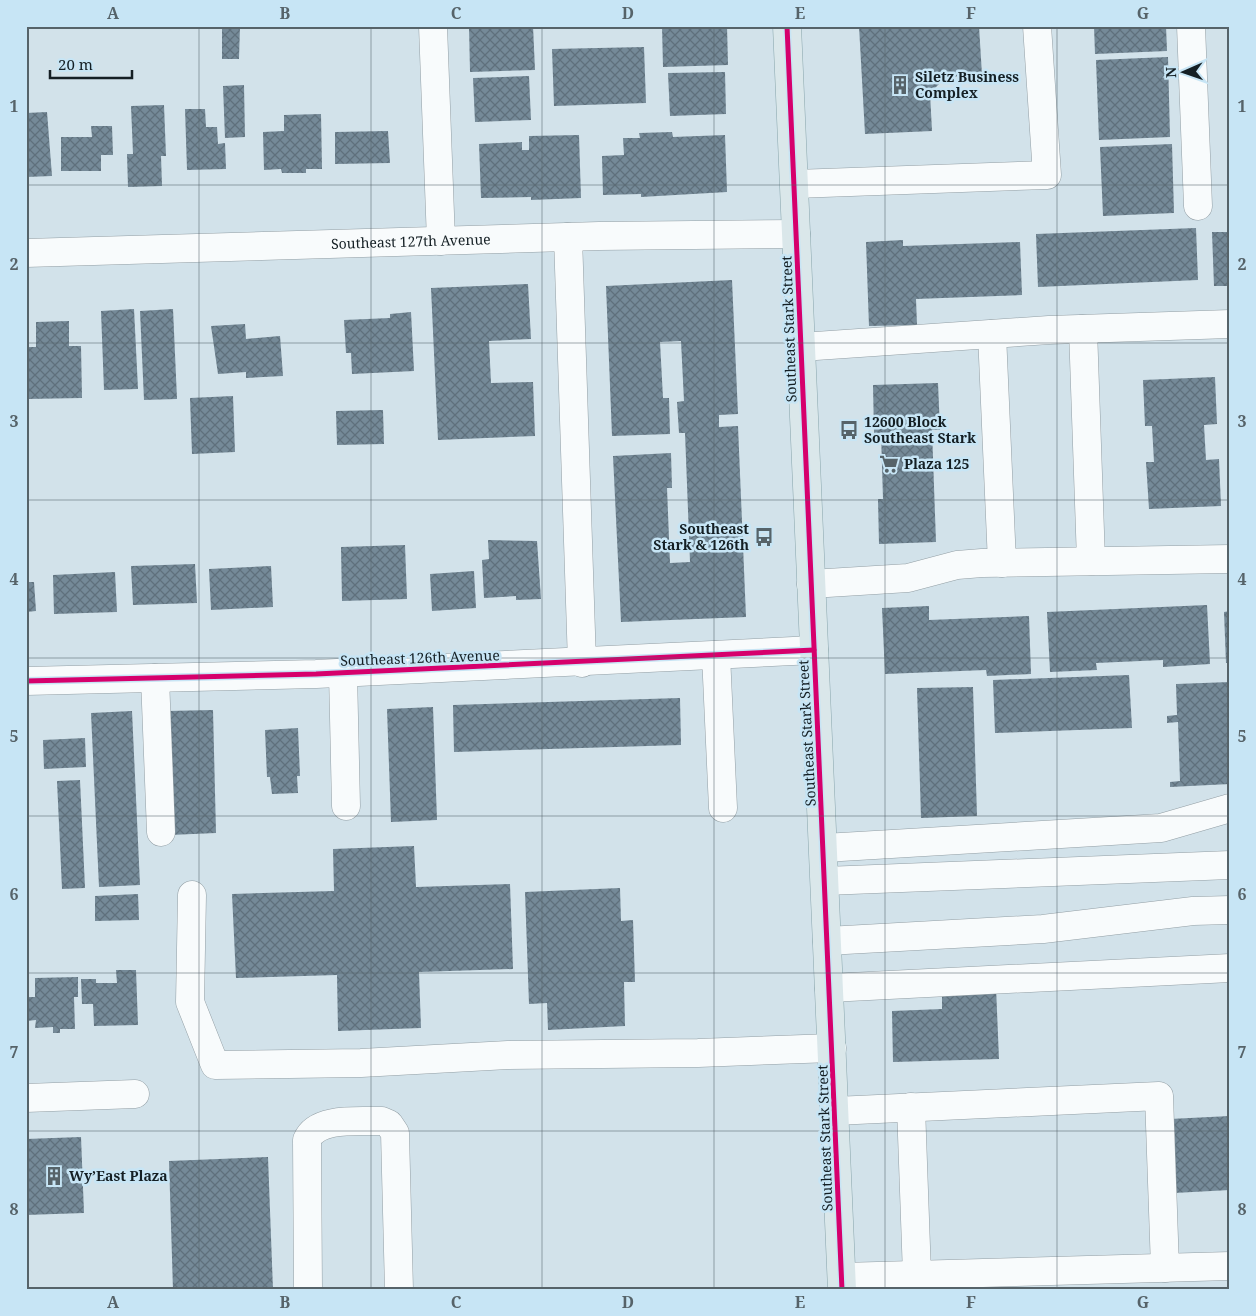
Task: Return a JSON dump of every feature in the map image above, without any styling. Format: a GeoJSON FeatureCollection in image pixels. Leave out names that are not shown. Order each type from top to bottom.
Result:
{"type":"FeatureCollection","features":[{"type":"Feature","properties":{"kind":"main road","name":"Southeast Stark Street"},"geometry":{"type":"LineString","coordinates":[[787,26],[842,1283]]}},
{"type":"Feature","properties":{"kind":"street"},"geometry":{"type":"LineString","coordinates":[[433,26],[442,240]]}},
{"type":"Feature","properties":{"kind":"street"},"geometry":{"type":"LineString","coordinates":[[795,184],[1047,175],[1037,26]]}},
{"type":"Feature","properties":{"kind":"street"},"geometry":{"type":"LineString","coordinates":[[1191,26],[1198,206]]}},
{"type":"Feature","properties":{"kind":"street","name":"Southeast 127th Avenue"},"geometry":{"type":"LineString","coordinates":[[26,253],[442,240],[796,234]]}},
{"type":"Feature","properties":{"kind":"street"},"geometry":{"type":"LineString","coordinates":[[568,237],[582,662]]}},
{"type":"Feature","properties":{"kind":"street"},"geometry":{"type":"LineString","coordinates":[[801,347],[1083,328],[1230,324]]}},
{"type":"Feature","properties":{"kind":"street"},"geometry":{"type":"LineString","coordinates":[[1083,328],[1091,561]]}},
{"type":"Feature","properties":{"kind":"street"},"geometry":{"type":"LineString","coordinates":[[992,334],[1002,563]]}},
{"type":"Feature","properties":{"kind":"street"},"geometry":{"type":"LineString","coordinates":[[811,584],[908,578],[957,566],[1002,563],[1230,559]]}},
{"type":"Feature","properties":{"kind":"street","name":"Southeast 126th Avenue"},"geometry":{"type":"LineString","coordinates":[[26,681],[343,673],[814,650]]}},
{"type":"Feature","properties":{"kind":"street"},"geometry":{"type":"LineString","coordinates":[[716,655],[723,808]]}},
{"type":"Feature","properties":{"kind":"street"},"geometry":{"type":"LineString","coordinates":[[343,673],[346,806]]}},
{"type":"Feature","properties":{"kind":"street"},"geometry":{"type":"LineString","coordinates":[[155,678],[161,832]]}},
{"type":"Feature","properties":{"kind":"street"},"geometry":{"type":"LineString","coordinates":[[824,848],[1162,828],[1230,808]]}},
{"type":"Feature","properties":{"kind":"street"},"geometry":{"type":"LineString","coordinates":[[825,881],[1230,865]]}},
{"type":"Feature","properties":{"kind":"street"},"geometry":{"type":"LineString","coordinates":[[192,895],[190,1002],[215,1065],[361,1064],[508,1055],[698,1053],[832,1048]]}},
{"type":"Feature","properties":{"kind":"street"},"geometry":{"type":"LineString","coordinates":[[827,941],[1043,929],[1193,911],[1230,910]]}},
{"type":"Feature","properties":{"kind":"street"},"geometry":{"type":"LineString","coordinates":[[830,988],[1230,968]]}},
{"type":"Feature","properties":{"kind":"street"},"geometry":{"type":"LineString","coordinates":[[26,1098],[136,1094]]}},
{"type":"Feature","properties":{"kind":"street"},"geometry":{"type":"LineString","coordinates":[[835,1111],[1159,1096],[1165,1268]]}},
{"type":"Feature","properties":{"kind":"street"},"geometry":{"type":"LineString","coordinates":[[911,1107],[917,1275]]}},
{"type":"Feature","properties":{"kind":"street"},"geometry":{"type":"LineString","coordinates":[[308,1290],[307,1140],[310,1134],[318,1128],[331,1123],[382,1120],[389,1124],[394,1133],[399,1290]]}},
{"type":"Feature","properties":{"kind":"street"},"geometry":{"type":"LineString","coordinates":[[842,1283],[917,1275],[1230,1266]]}},
{"type":"Feature","properties":{"kind":"building"},"geometry":{"type":"Polygon","coordinates":[[[222,26],[240,26],[239,59],[222,59],[222,26]]]}},
{"type":"Feature","properties":{"kind":"building"},"geometry":{"type":"Polygon","coordinates":[[[469,26],[533,26],[535,70],[470,72],[469,26]]]}},
{"type":"Feature","properties":{"kind":"building"},"geometry":{"type":"Polygon","coordinates":[[[662,26],[727,26],[728,65],[663,67],[662,26]]]}},
{"type":"Feature","properties":{"kind":"building","name":"Siletz Business Complex"},"geometry":{"type":"Polygon","coordinates":[[[859,26],[979,26],[982,75],[946,77],[930,93],[932,131],[865,134],[859,26]]]}},
{"type":"Feature","properties":{"kind":"building"},"geometry":{"type":"Polygon","coordinates":[[[1094,26],[1166,26],[1167,51],[1095,54],[1094,26]]]}},
{"type":"Feature","properties":{"kind":"building"},"geometry":{"type":"Polygon","coordinates":[[[644,47],[646,103],[554,106],[552,49],[644,47]]]}},
{"type":"Feature","properties":{"kind":"building"},"geometry":{"type":"Polygon","coordinates":[[[1168,57],[1170,137],[1099,140],[1096,60],[1168,57]]]}},
{"type":"Feature","properties":{"kind":"building"},"geometry":{"type":"Polygon","coordinates":[[[725,72],[726,114],[670,116],[668,73],[725,72]]]}},
{"type":"Feature","properties":{"kind":"building"},"geometry":{"type":"Polygon","coordinates":[[[529,76],[531,120],[475,122],[473,78],[529,76]]]}},
{"type":"Feature","properties":{"kind":"building"},"geometry":{"type":"Polygon","coordinates":[[[244,85],[245,137],[225,138],[223,86],[244,85]]]}},
{"type":"Feature","properties":{"kind":"building"},"geometry":{"type":"Polygon","coordinates":[[[164,105],[166,156],[161,156],[162,186],[128,187],[127,154],[133,154],[131,106],[164,105]]]}},
{"type":"Feature","properties":{"kind":"building"},"geometry":{"type":"Polygon","coordinates":[[[185,109],[205,109],[206,127],[217,127],[218,144],[225,143],[226,169],[187,170],[185,109]]]}},
{"type":"Feature","properties":{"kind":"building"},"geometry":{"type":"Polygon","coordinates":[[[47,112],[52,176],[26,177],[26,113],[47,112]]]}},
{"type":"Feature","properties":{"kind":"building"},"geometry":{"type":"Polygon","coordinates":[[[321,114],[322,169],[306,169],[306,173],[282,173],[281,169],[264,170],[263,132],[284,131],[284,115],[321,114]]]}},
{"type":"Feature","properties":{"kind":"building"},"geometry":{"type":"Polygon","coordinates":[[[91,126],[112,126],[113,155],[101,155],[101,171],[61,171],[61,137],[92,137],[91,126]]]}},
{"type":"Feature","properties":{"kind":"building"},"geometry":{"type":"Polygon","coordinates":[[[388,131],[390,163],[335,164],[335,132],[388,131]]]}},
{"type":"Feature","properties":{"kind":"building"},"geometry":{"type":"Polygon","coordinates":[[[672,132],[673,137],[725,135],[727,192],[641,197],[641,194],[603,195],[602,156],[624,155],[623,138],[640,138],[639,133],[672,132]]]}},
{"type":"Feature","properties":{"kind":"building"},"geometry":{"type":"Polygon","coordinates":[[[579,135],[581,198],[531,200],[531,197],[481,198],[479,144],[522,142],[522,150],[529,150],[529,136],[579,135]]]}},
{"type":"Feature","properties":{"kind":"building"},"geometry":{"type":"Polygon","coordinates":[[[1172,144],[1174,213],[1103,216],[1100,147],[1172,144]]]}},
{"type":"Feature","properties":{"kind":"building"},"geometry":{"type":"Polygon","coordinates":[[[1196,228],[1198,280],[1038,287],[1036,234],[1196,228]]]}},
{"type":"Feature","properties":{"kind":"building"},"geometry":{"type":"Polygon","coordinates":[[[1212,232],[1230,232],[1230,286],[1214,286],[1212,232]]]}},
{"type":"Feature","properties":{"kind":"building"},"geometry":{"type":"Polygon","coordinates":[[[903,240],[903,246],[1020,242],[1022,295],[916,299],[917,325],[869,326],[866,242],[903,240]]]}},
{"type":"Feature","properties":{"kind":"building"},"geometry":{"type":"Polygon","coordinates":[[[732,280],[738,414],[719,415],[719,427],[738,426],[746,617],[621,622],[613,456],[671,453],[672,488],[667,488],[670,563],[690,562],[685,433],[679,433],[677,402],[684,401],[681,341],[660,342],[663,398],[669,398],[670,434],[612,436],[606,286],[732,280]]]}},
{"type":"Feature","properties":{"kind":"building"},"geometry":{"type":"Polygon","coordinates":[[[528,284],[531,339],[489,341],[491,383],[533,382],[535,436],[438,440],[431,288],[528,284]]]}},
{"type":"Feature","properties":{"kind":"building"},"geometry":{"type":"Polygon","coordinates":[[[134,309],[138,389],[104,390],[101,311],[134,309]]]}},
{"type":"Feature","properties":{"kind":"building"},"geometry":{"type":"Polygon","coordinates":[[[173,309],[177,399],[144,400],[140,311],[173,309]]]}},
{"type":"Feature","properties":{"kind":"building"},"geometry":{"type":"Polygon","coordinates":[[[411,312],[414,371],[352,374],[351,353],[346,353],[344,320],[390,318],[390,314],[411,312]]]}},
{"type":"Feature","properties":{"kind":"building"},"geometry":{"type":"Polygon","coordinates":[[[69,321],[69,346],[81,346],[82,398],[27,399],[26,347],[36,347],[36,322],[69,321]]]}},
{"type":"Feature","properties":{"kind":"building"},"geometry":{"type":"Polygon","coordinates":[[[245,324],[246,339],[280,336],[283,376],[246,378],[246,372],[218,374],[211,326],[245,324]]]}},
{"type":"Feature","properties":{"kind":"building"},"geometry":{"type":"Polygon","coordinates":[[[1215,377],[1217,424],[1204,425],[1206,460],[1219,459],[1221,506],[1149,509],[1146,462],[1154,462],[1152,426],[1145,426],[1143,380],[1215,377]]]}},
{"type":"Feature","properties":{"kind":"building"},"geometry":{"type":"Polygon","coordinates":[[[938,383],[940,430],[932,430],[936,542],[879,544],[878,499],[883,499],[881,433],[874,433],[873,385],[938,383]]]}},
{"type":"Feature","properties":{"kind":"building"},"geometry":{"type":"Polygon","coordinates":[[[233,396],[235,452],[192,454],[190,398],[233,396]]]}},
{"type":"Feature","properties":{"kind":"building"},"geometry":{"type":"Polygon","coordinates":[[[383,410],[384,444],[337,445],[336,411],[383,410]]]}},
{"type":"Feature","properties":{"kind":"building"},"geometry":{"type":"Polygon","coordinates":[[[488,540],[537,541],[541,599],[516,600],[516,596],[484,598],[482,560],[489,559],[488,540]]]}},
{"type":"Feature","properties":{"kind":"building"},"geometry":{"type":"Polygon","coordinates":[[[405,545],[407,599],[342,601],[341,547],[405,545]]]}},
{"type":"Feature","properties":{"kind":"building"},"geometry":{"type":"Polygon","coordinates":[[[26,550],[29,582],[34,582],[36,611],[26,612],[26,550]]]}},
{"type":"Feature","properties":{"kind":"building"},"geometry":{"type":"Polygon","coordinates":[[[195,564],[197,603],[133,605],[131,566],[195,564]]]}},
{"type":"Feature","properties":{"kind":"building"},"geometry":{"type":"Polygon","coordinates":[[[271,566],[273,607],[211,610],[209,569],[271,566]]]}},
{"type":"Feature","properties":{"kind":"building"},"geometry":{"type":"Polygon","coordinates":[[[474,571],[476,608],[432,611],[430,574],[474,571]]]}},
{"type":"Feature","properties":{"kind":"building"},"geometry":{"type":"Polygon","coordinates":[[[115,572],[117,612],[54,614],[53,575],[115,572]]]}},
{"type":"Feature","properties":{"kind":"building"},"geometry":{"type":"Polygon","coordinates":[[[1207,605],[1210,664],[1163,667],[1163,660],[1096,663],[1097,670],[1050,672],[1047,612],[1207,605]]]}},
{"type":"Feature","properties":{"kind":"building"},"geometry":{"type":"Polygon","coordinates":[[[929,606],[929,620],[1029,616],[1031,674],[987,676],[986,670],[885,674],[882,608],[929,606]]]}},
{"type":"Feature","properties":{"kind":"building"},"geometry":{"type":"Polygon","coordinates":[[[1230,611],[1230,663],[1226,663],[1224,612],[1230,611]]]}},
{"type":"Feature","properties":{"kind":"building"},"geometry":{"type":"Polygon","coordinates":[[[1129,675],[1132,728],[995,733],[993,680],[1129,675]]]}},
{"type":"Feature","properties":{"kind":"building"},"geometry":{"type":"Polygon","coordinates":[[[1230,682],[1230,784],[1170,787],[1170,782],[1180,781],[1178,722],[1167,723],[1167,716],[1177,715],[1176,684],[1230,682]]]}},
{"type":"Feature","properties":{"kind":"building"},"geometry":{"type":"Polygon","coordinates":[[[973,687],[977,816],[921,818],[917,688],[973,687]]]}},
{"type":"Feature","properties":{"kind":"building"},"geometry":{"type":"Polygon","coordinates":[[[680,698],[681,745],[454,752],[453,705],[680,698]]]}},
{"type":"Feature","properties":{"kind":"building"},"geometry":{"type":"Polygon","coordinates":[[[433,707],[437,820],[391,822],[387,709],[433,707]]]}},
{"type":"Feature","properties":{"kind":"building"},"geometry":{"type":"Polygon","coordinates":[[[213,710],[216,833],[170,835],[167,711],[213,710]]]}},
{"type":"Feature","properties":{"kind":"building"},"geometry":{"type":"Polygon","coordinates":[[[132,711],[140,885],[99,887],[91,713],[132,711]]]}},
{"type":"Feature","properties":{"kind":"building"},"geometry":{"type":"Polygon","coordinates":[[[298,728],[300,776],[297,776],[298,793],[272,794],[270,777],[267,777],[265,730],[298,728]]]}},
{"type":"Feature","properties":{"kind":"building"},"geometry":{"type":"Polygon","coordinates":[[[85,738],[86,767],[44,769],[43,740],[85,738]]]}},
{"type":"Feature","properties":{"kind":"building"},"geometry":{"type":"Polygon","coordinates":[[[80,780],[85,888],[62,889],[57,781],[80,780]]]}},
{"type":"Feature","properties":{"kind":"building"},"geometry":{"type":"Polygon","coordinates":[[[414,846],[416,887],[510,884],[513,969],[419,972],[421,1028],[338,1031],[337,975],[236,978],[232,894],[334,891],[333,849],[414,846]]]}},
{"type":"Feature","properties":{"kind":"building"},"geometry":{"type":"Polygon","coordinates":[[[620,888],[621,921],[633,920],[635,982],[624,982],[625,1026],[548,1030],[547,1003],[529,1004],[525,892],[620,888]]]}},
{"type":"Feature","properties":{"kind":"building"},"geometry":{"type":"Polygon","coordinates":[[[138,894],[139,920],[95,921],[95,896],[138,894]]]}},
{"type":"Feature","properties":{"kind":"building"},"geometry":{"type":"Polygon","coordinates":[[[116,970],[136,970],[138,1025],[94,1026],[93,1004],[82,1004],[81,979],[96,979],[96,983],[117,983],[116,970]]]}},
{"type":"Feature","properties":{"kind":"building"},"geometry":{"type":"Polygon","coordinates":[[[78,977],[78,997],[74,997],[75,1029],[60,1029],[60,1033],[53,1033],[53,1027],[35,1028],[36,1020],[26,1021],[26,997],[35,997],[35,978],[78,977]]]}},
{"type":"Feature","properties":{"kind":"building"},"geometry":{"type":"Polygon","coordinates":[[[996,987],[999,1059],[893,1062],[892,1011],[942,1009],[942,990],[996,987]]]}},
{"type":"Feature","properties":{"kind":"building"},"geometry":{"type":"Polygon","coordinates":[[[1230,1116],[1230,1190],[1174,1193],[1170,1119],[1230,1116]]]}},
{"type":"Feature","properties":{"kind":"building","name":"Wy’East Plaza"},"geometry":{"type":"Polygon","coordinates":[[[81,1137],[84,1213],[26,1215],[26,1139],[81,1137]]]}},
{"type":"Feature","properties":{"kind":"building"},"geometry":{"type":"Polygon","coordinates":[[[268,1157],[273,1290],[173,1290],[169,1161],[268,1157]]]}},
{"type":"Feature","properties":{"kind":"cycle path"},"geometry":{"type":"LineString","coordinates":[[787,26],[842,1290]]}},
{"type":"Feature","properties":{"kind":"cycle path"},"geometry":{"type":"LineString","coordinates":[[26,681],[316,674],[814,650]]}},
{"type":"Feature","properties":{"kind":"place","name":"Siletz Business Complex"},"geometry":{"type":"Point","coordinates":[900,85]}},
{"type":"Feature","properties":{"kind":"place","name":"12600 Block Southeast Stark"},"geometry":{"type":"Point","coordinates":[849,430]}},
{"type":"Feature","properties":{"kind":"place","name":"Plaza 125"},"geometry":{"type":"Point","coordinates":[889,464]}},
{"type":"Feature","properties":{"kind":"place","name":"Southeast Stark & 126th"},"geometry":{"type":"Point","coordinates":[764,537]}},
{"type":"Feature","properties":{"kind":"place","name":"Wy’East Plaza"},"geometry":{"type":"Point","coordinates":[54,1176]}}]}
